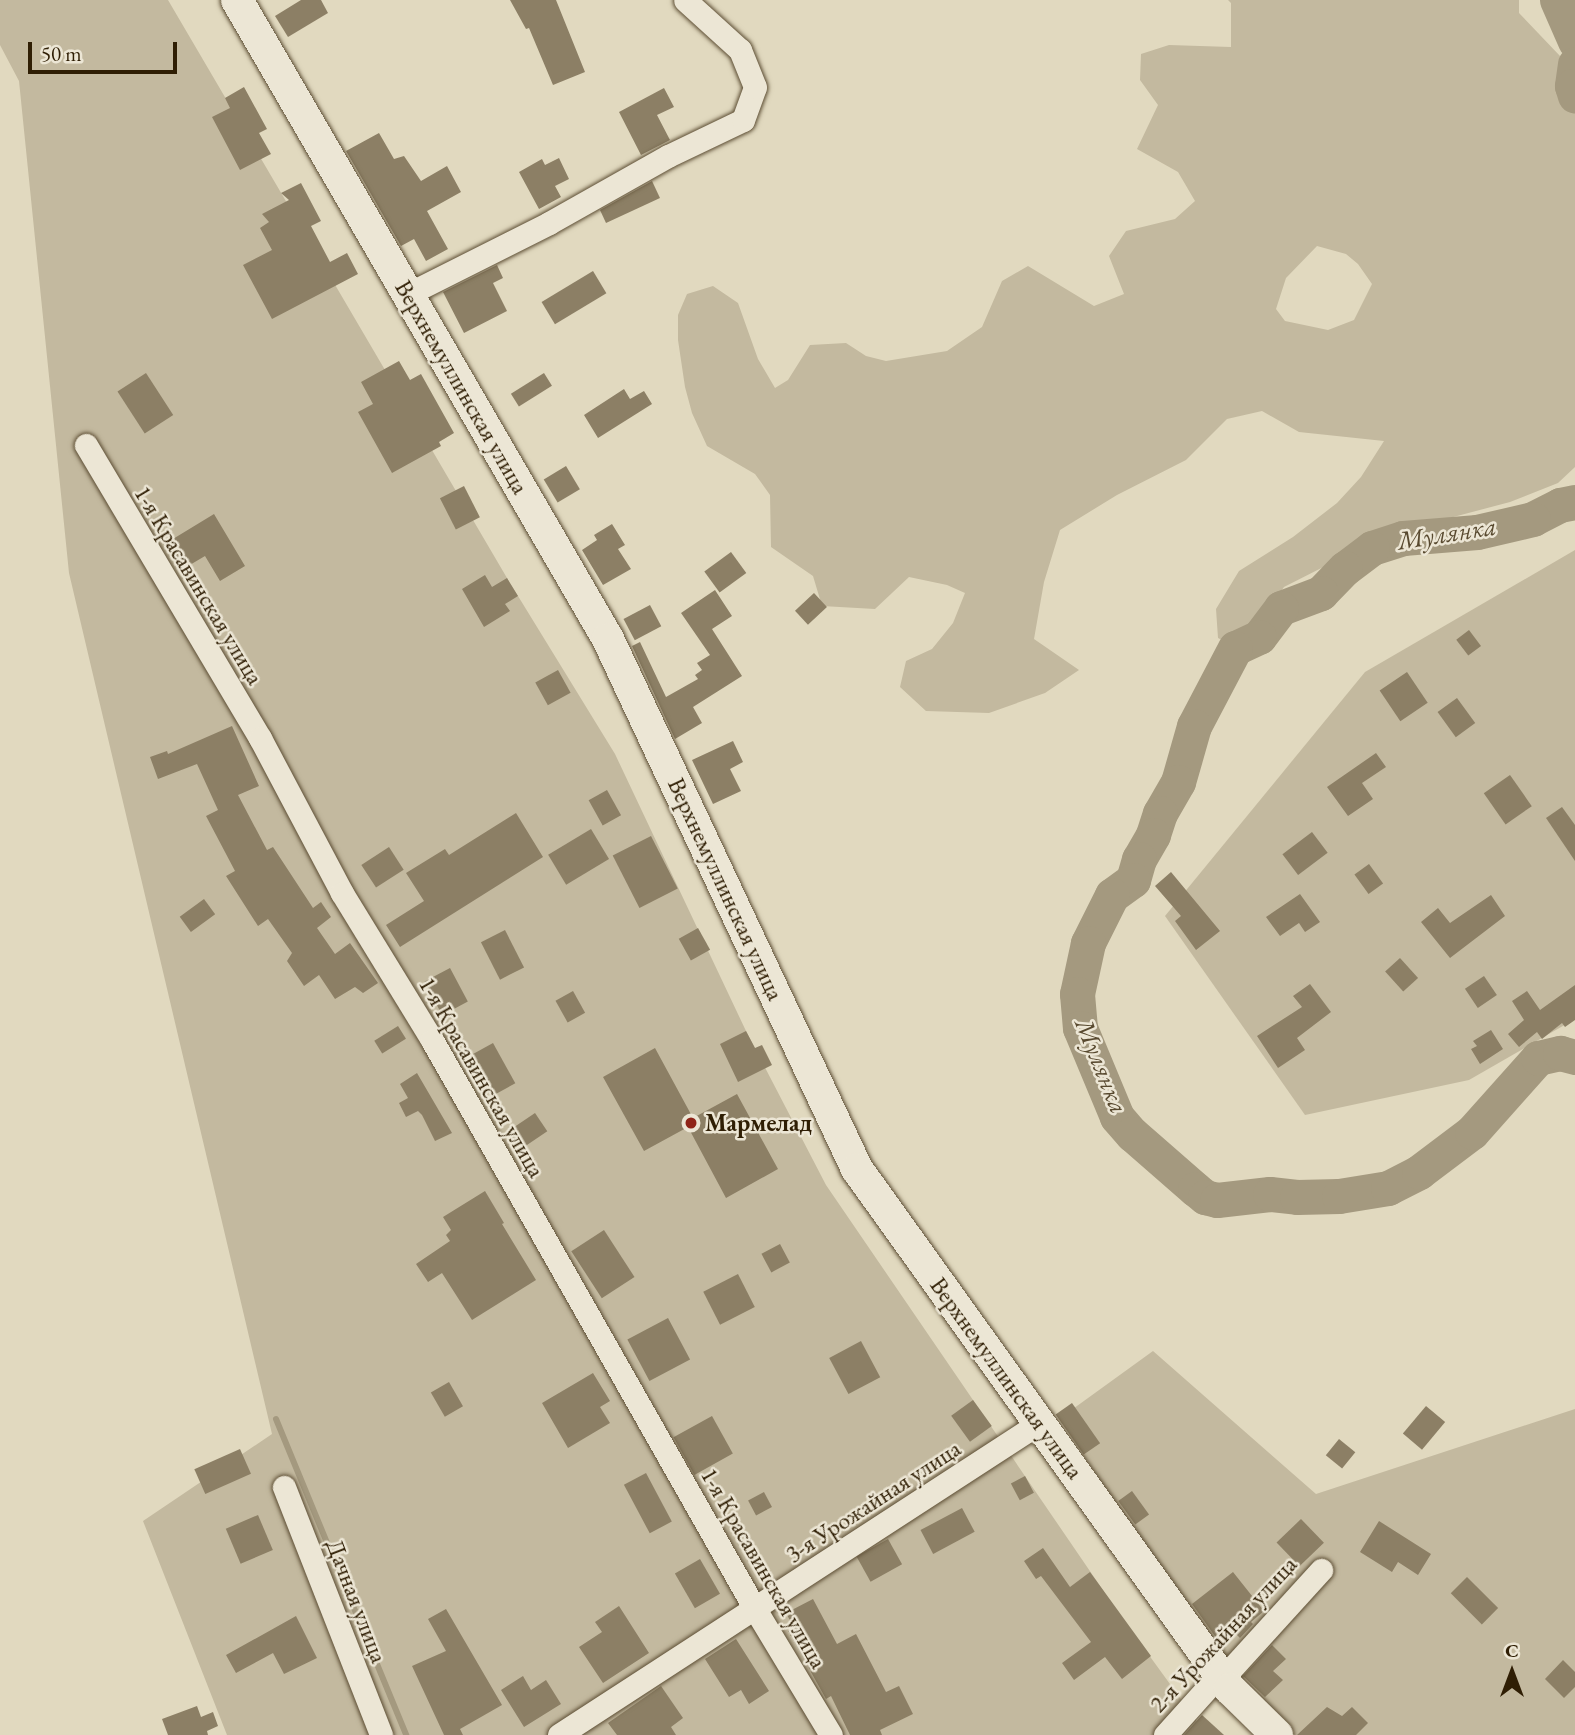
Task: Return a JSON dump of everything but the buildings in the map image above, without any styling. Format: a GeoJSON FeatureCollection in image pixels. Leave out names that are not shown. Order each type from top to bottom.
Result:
{"type":"FeatureCollection","features":[{"type":"Feature","properties":{"kind":"street","name":"Верхнемуллинская улица"},"geometry":{"type":"LineString","coordinates":[[237,0],[608,639],[857,1169],[1219,1675],[1277,1735]]}},
{"type":"Feature","properties":{"kind":"street"},"geometry":{"type":"LineString","coordinates":[[405,290],[418,289],[549,223],[668,156],[743,120],[755,87],[740,50],[685,0]]}},
{"type":"Feature","properties":{"kind":"street","name":"1-я Красавинская улица"},"geometry":{"type":"LineString","coordinates":[[86,445],[260,738],[342,894],[432,1040],[755,1609],[831,1735]]}},
{"type":"Feature","properties":{"kind":"street","name":"3-я Урожайная улица"},"geometry":{"type":"LineString","coordinates":[[559,1735],[1039,1423]]}},
{"type":"Feature","properties":{"kind":"street","name":"Дачная улица"},"geometry":{"type":"LineString","coordinates":[[284,1487],[381,1735]]}},
{"type":"Feature","properties":{"kind":"street","name":"2-я Урожайная улица"},"geometry":{"type":"LineString","coordinates":[[1165,1735],[1321,1570]]}},
{"type":"Feature","properties":{"kind":"shaded area"},"geometry":{"type":"Polygon","coordinates":[[[0,0],[168,0],[507,578],[615,754],[746,1031],[826,1185],[1122,1618],[1207,1735],[227,1735],[143,1521],[272,1434],[69,573],[19,81],[0,45],[0,0]]]}},
{"type":"Feature","properties":{"kind":"shaded area"},"geometry":{"type":"Polygon","coordinates":[[[1228,0],[1519,0],[1519,13],[1560,56],[1560,75],[1575,113],[1575,467],[1558,483],[1510,502],[1423,525],[1392,529],[1368,539],[1347,555],[1284,587],[1252,632],[1241,640],[1228,643],[1218,638],[1216,609],[1239,571],[1293,537],[1337,503],[1361,477],[1384,441],[1299,432],[1262,411],[1227,419],[1186,460],[1117,495],[1060,530],[1044,582],[1034,639],[1079,670],[1045,693],[989,713],[926,711],[900,687],[906,661],[932,649],[953,623],[965,593],[947,585],[909,577],[875,609],[822,606],[813,576],[771,547],[770,495],[755,474],[707,446],[692,413],[678,340],[678,315],[687,294],[713,286],[738,303],[758,359],[775,388],[788,380],[810,345],[846,343],[866,356],[886,361],[947,351],[982,327],[1002,281],[1028,266],[1094,306],[1124,294],[1109,256],[1126,231],[1175,219],[1195,201],[1178,172],[1137,149],[1158,105],[1140,80],[1141,54],[1169,45],[1231,47],[1231,3],[1228,0]],[[1317,246],[1286,278],[1276,309],[1285,321],[1328,330],[1354,320],[1372,284],[1358,264],[1346,254],[1317,246]]]}},
{"type":"Feature","properties":{"kind":"shaded area"},"geometry":{"type":"Polygon","coordinates":[[[1575,550],[1575,1019],[1469,1080],[1305,1115],[1165,916],[1365,672],[1575,550]]]}},
{"type":"Feature","properties":{"kind":"shaded area"},"geometry":{"type":"Polygon","coordinates":[[[1153,1351],[1316,1494],[1575,1409],[1575,1735],[1295,1735],[1228,1672],[1059,1419],[1153,1351]]]}},
{"type":"Feature","properties":{"kind":"waterway","name":"Мулянка"},"geometry":{"type":"LineString","coordinates":[[1557,0],[1575,41]]}},
{"type":"Feature","properties":{"kind":"waterway","name":"Мулянка"},"geometry":{"type":"LineString","coordinates":[[1575,64],[1572,86],[1575,96]]}},
{"type":"Feature","properties":{"kind":"waterway","name":"Мулянка"},"geometry":{"type":"LineString","coordinates":[[1575,502],[1560,505],[1533,519],[1477,532],[1403,538],[1372,548],[1345,568],[1321,593],[1281,608],[1259,637],[1235,648],[1194,726],[1178,782],[1160,813],[1153,835],[1139,859],[1133,880],[1112,895],[1088,943],[1077,994],[1080,1028],[1117,1117],[1132,1134],[1195,1189],[1205,1197],[1217,1200],[1270,1194],[1297,1197],[1339,1196],[1388,1188],[1419,1172],[1472,1132],[1538,1058],[1560,1053],[1575,1057]]}},
{"type":"Feature","properties":{"kind":"waterway"},"geometry":{"type":"LineString","coordinates":[[276,1419],[406,1735]]}},
{"type":"Feature","properties":{"kind":"place","name":"Мармелад"},"geometry":{"type":"Point","coordinates":[691,1123]}}]}
